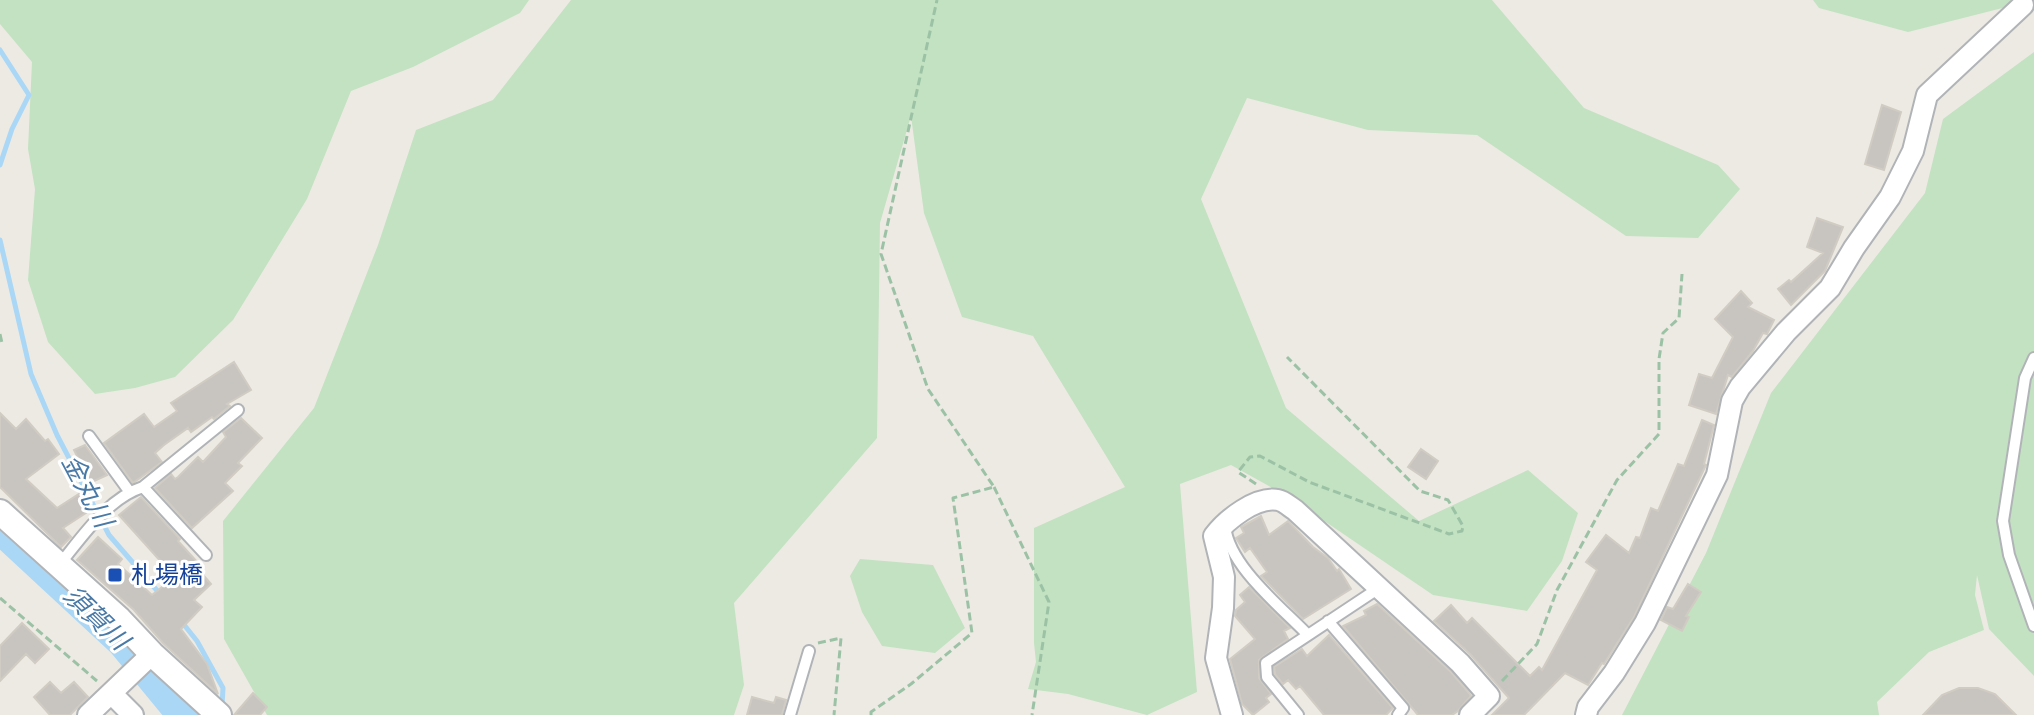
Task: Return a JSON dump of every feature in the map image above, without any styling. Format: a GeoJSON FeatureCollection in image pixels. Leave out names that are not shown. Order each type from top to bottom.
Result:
{"type":"FeatureCollection","features":[{"type":"Feature","properties":{"kind":"street"},"geometry":{"type":"LineString","coordinates":[[1586,715],[1588,707],[1614,673],[1645,623],[1717,475],[1732,401],[1740,387],[1786,332],[1830,288],[1890,197],[1913,151],[1927,95],[2023,5]]}},
{"type":"Feature","properties":{"kind":"street"},"geometry":{"type":"LineString","coordinates":[[1232,715],[1216,658],[1224,577],[1214,536],[1234,515],[1263,502],[1278,500],[1295,510],[1381,587],[1460,663],[1489,696],[1470,715]]}},
{"type":"Feature","properties":{"kind":"street"},"geometry":{"type":"LineString","coordinates":[[0,512],[119,619],[150,656],[218,714]]}},
{"type":"Feature","properties":{"kind":"street"},"geometry":{"type":"LineString","coordinates":[[88,715],[150,656]]}},
{"type":"Feature","properties":{"kind":"street"},"geometry":{"type":"LineString","coordinates":[[115,692],[133,715]]}},
{"type":"Feature","properties":{"kind":"lane"},"geometry":{"type":"LineString","coordinates":[[2034,358],[2025,378],[2003,521],[2009,555],[2034,626]]}},
{"type":"Feature","properties":{"kind":"lane"},"geometry":{"type":"LineString","coordinates":[[58,565],[93,523],[129,491],[143,487],[238,410]]}},
{"type":"Feature","properties":{"kind":"lane"},"geometry":{"type":"LineString","coordinates":[[89,436],[129,491]]}},
{"type":"Feature","properties":{"kind":"lane"},"geometry":{"type":"LineString","coordinates":[[143,487],[206,555]]}},
{"type":"Feature","properties":{"kind":"lane"},"geometry":{"type":"LineString","coordinates":[[1225,522],[1227,540],[1238,562],[1307,634]]}},
{"type":"Feature","properties":{"kind":"lane"},"geometry":{"type":"LineString","coordinates":[[1298,715],[1267,677],[1266,663],[1381,587]]}},
{"type":"Feature","properties":{"kind":"lane"},"geometry":{"type":"LineString","coordinates":[[1328,621],[1403,708],[1398,715]]}},
{"type":"Feature","properties":{"kind":"lane"},"geometry":{"type":"LineString","coordinates":[[790,715],[809,651]]}},
{"type":"Feature","properties":{"kind":"path"},"geometry":{"type":"LineString","coordinates":[[937,0],[881,254],[928,389],[994,487],[1049,602],[1032,715]]}},
{"type":"Feature","properties":{"kind":"path"},"geometry":{"type":"LineString","coordinates":[[1489,696],[1537,644],[1557,590],[1617,480],[1659,434],[1659,359],[1663,333],[1679,318],[1682,274]]}},
{"type":"Feature","properties":{"kind":"path"},"geometry":{"type":"LineString","coordinates":[[0,334],[0,344]]}},
{"type":"Feature","properties":{"kind":"path"},"geometry":{"type":"LineString","coordinates":[[1278,500],[1238,472],[1250,457],[1260,456],[1309,482],[1449,534],[1462,531],[1463,526],[1448,500],[1420,491],[1287,357]]}},
{"type":"Feature","properties":{"kind":"path"},"geometry":{"type":"LineString","coordinates":[[871,715],[972,633],[953,498],[994,487]]}},
{"type":"Feature","properties":{"kind":"path"},"geometry":{"type":"LineString","coordinates":[[0,598],[115,692]]}},
{"type":"Feature","properties":{"kind":"path"},"geometry":{"type":"LineString","coordinates":[[809,651],[819,642],[841,638],[834,715]]}},
{"type":"Feature","properties":{"kind":"green space"},"geometry":{"type":"Polygon","coordinates":[[[0,0],[529,0],[520,13],[413,67],[351,91],[307,199],[233,320],[175,377],[135,388],[95,394],[48,342],[28,280],[35,189],[28,149],[32,62],[0,24],[0,0]]]}},
{"type":"Feature","properties":{"kind":"green space"},"geometry":{"type":"Polygon","coordinates":[[[571,0],[1492,0],[1584,108],[1718,165],[1740,189],[1698,238],[1626,236],[1477,135],[1368,130],[1247,98],[1201,199],[1286,408],[1419,521],[1528,470],[1578,513],[1562,561],[1527,611],[1433,595],[1292,499],[1231,465],[1180,484],[1197,692],[1147,715],[1068,694],[1028,689],[1036,662],[1034,528],[1125,487],[1033,336],[962,317],[924,213],[911,116],[880,223],[877,438],[734,603],[744,685],[734,715],[267,715],[224,639],[223,521],[314,408],[378,245],[416,130],[493,100],[571,0]]]}},
{"type":"Feature","properties":{"kind":"green space"},"geometry":{"type":"Polygon","coordinates":[[[1813,0],[2034,0],[1908,32],[1819,8],[1813,0]]]}},
{"type":"Feature","properties":{"kind":"green space"},"geometry":{"type":"Polygon","coordinates":[[[2034,52],[2034,676],[1989,629],[1977,575],[1975,595],[1984,630],[1929,652],[1877,702],[1879,715],[1622,715],[1706,553],[1771,393],[1925,193],[1943,119],[2034,52]]]}},
{"type":"Feature","properties":{"kind":"green space"},"geometry":{"type":"Polygon","coordinates":[[[860,559],[933,565],[965,628],[935,653],[882,646],[862,612],[850,576],[860,559]]]}},
{"type":"Feature","properties":{"kind":"building"},"geometry":{"type":"Polygon","coordinates":[[[1882,105],[1901,112],[1884,170],[1865,164],[1882,105]]]}},
{"type":"Feature","properties":{"kind":"building"},"geometry":{"type":"Polygon","coordinates":[[[1817,218],[1843,227],[1825,271],[1791,305],[1778,289],[1789,280],[1791,282],[1823,253],[1807,247],[1817,218]]]}},
{"type":"Feature","properties":{"kind":"building"},"geometry":{"type":"Polygon","coordinates":[[[1741,291],[1752,303],[1748,307],[1774,320],[1767,334],[1763,333],[1732,377],[1728,375],[1716,414],[1689,405],[1699,374],[1712,378],[1733,337],[1715,319],[1741,291]]]}},
{"type":"Feature","properties":{"kind":"building"},"geometry":{"type":"Polygon","coordinates":[[[234,362],[251,390],[227,404],[230,406],[214,419],[212,417],[191,432],[188,428],[164,445],[155,453],[162,462],[133,483],[104,443],[144,414],[154,427],[177,411],[171,403],[234,362]]]}},
{"type":"Feature","properties":{"kind":"building"},"geometry":{"type":"Polygon","coordinates":[[[0,413],[16,429],[26,419],[59,454],[26,479],[57,508],[82,492],[92,509],[63,528],[71,537],[61,547],[0,487],[0,413]]]}},
{"type":"Feature","properties":{"kind":"building"},"geometry":{"type":"Polygon","coordinates":[[[241,418],[262,438],[238,463],[242,466],[225,483],[233,491],[192,528],[155,488],[171,474],[175,479],[178,477],[198,457],[203,462],[226,437],[223,432],[241,418]]]}},
{"type":"Feature","properties":{"kind":"building"},"geometry":{"type":"Polygon","coordinates":[[[1702,420],[1714,425],[1706,465],[1634,617],[1604,664],[1588,685],[1565,673],[1524,715],[1492,715],[1509,698],[1470,654],[1434,621],[1451,605],[1467,623],[1472,618],[1530,676],[1539,667],[1542,670],[1597,570],[1586,562],[1606,535],[1629,553],[1636,537],[1640,538],[1651,508],[1658,511],[1678,464],[1684,466],[1702,420]]]}},
{"type":"Feature","properties":{"kind":"building"},"geometry":{"type":"Polygon","coordinates":[[[85,445],[107,475],[90,483],[74,450],[85,445]]]}},
{"type":"Feature","properties":{"kind":"building"},"geometry":{"type":"Polygon","coordinates":[[[1421,449],[1438,461],[1426,479],[1408,467],[1421,449]]]}},
{"type":"Feature","properties":{"kind":"building"},"geometry":{"type":"Polygon","coordinates":[[[141,497],[180,539],[178,541],[200,565],[197,568],[211,584],[194,600],[202,607],[181,629],[207,664],[218,694],[163,643],[134,610],[77,560],[98,537],[122,559],[118,564],[152,595],[162,587],[173,575],[119,515],[141,497]]]}},
{"type":"Feature","properties":{"kind":"building"},"geometry":{"type":"Polygon","coordinates":[[[1261,516],[1269,535],[1288,521],[1328,558],[1337,571],[1339,569],[1351,589],[1303,619],[1261,576],[1267,572],[1250,548],[1245,552],[1236,538],[1244,533],[1241,527],[1261,516]]]}},
{"type":"Feature","properties":{"kind":"building"},"geometry":{"type":"Polygon","coordinates":[[[1688,584],[1701,592],[1686,616],[1689,617],[1682,631],[1661,620],[1667,607],[1673,609],[1688,584]]]}},
{"type":"Feature","properties":{"kind":"building"},"geometry":{"type":"Polygon","coordinates":[[[1249,587],[1290,628],[1284,631],[1288,639],[1259,660],[1259,678],[1271,694],[1266,698],[1269,702],[1253,715],[1242,704],[1230,659],[1255,639],[1235,616],[1236,610],[1245,602],[1240,595],[1249,587]]]}},
{"type":"Feature","properties":{"kind":"building"},"geometry":{"type":"Polygon","coordinates":[[[1377,604],[1451,672],[1469,693],[1471,696],[1458,711],[1452,715],[1418,715],[1343,626],[1366,615],[1364,611],[1377,604]]]}},
{"type":"Feature","properties":{"kind":"building"},"geometry":{"type":"Polygon","coordinates":[[[22,623],[49,649],[35,663],[26,654],[0,681],[0,646],[22,623]]]}},
{"type":"Feature","properties":{"kind":"building"},"geometry":{"type":"Polygon","coordinates":[[[1329,635],[1393,708],[1386,715],[1324,715],[1300,686],[1296,689],[1288,680],[1283,684],[1275,674],[1274,667],[1302,649],[1307,656],[1329,635]]]}},
{"type":"Feature","properties":{"kind":"building"},"geometry":{"type":"Polygon","coordinates":[[[50,682],[61,693],[74,682],[88,697],[70,715],[50,715],[34,697],[50,682]]]}},
{"type":"Feature","properties":{"kind":"building"},"geometry":{"type":"Polygon","coordinates":[[[1959,688],[1978,688],[1995,694],[2016,715],[1923,715],[1942,695],[1959,688]]]}},
{"type":"Feature","properties":{"kind":"building"},"geometry":{"type":"Polygon","coordinates":[[[253,693],[267,707],[260,715],[234,715],[253,693]]]}},
{"type":"Feature","properties":{"kind":"building"},"geometry":{"type":"Polygon","coordinates":[[[752,697],[774,703],[776,697],[786,700],[782,715],[747,715],[752,697]]]}},
{"type":"Feature","properties":{"kind":"waterway","name":"金丸川"},"geometry":{"type":"LineString","coordinates":[[0,50],[29,95],[12,129],[0,165]]}},
{"type":"Feature","properties":{"kind":"waterway","name":"金丸川"},"geometry":{"type":"LineString","coordinates":[[0,240],[31,374],[57,435],[109,535],[160,594]]}},
{"type":"Feature","properties":{"kind":"waterway","name":"須賀川"},"geometry":{"type":"LineString","coordinates":[[0,528],[123,642],[183,715]]}},
{"type":"Feature","properties":{"kind":"waterway","name":"金丸川"},"geometry":{"type":"LineString","coordinates":[[181,621],[197,641],[223,688],[222,706]]}},
{"type":"Feature","properties":{"kind":"place","name":"札場橋"},"geometry":{"type":"Point","coordinates":[115,575]}}]}
